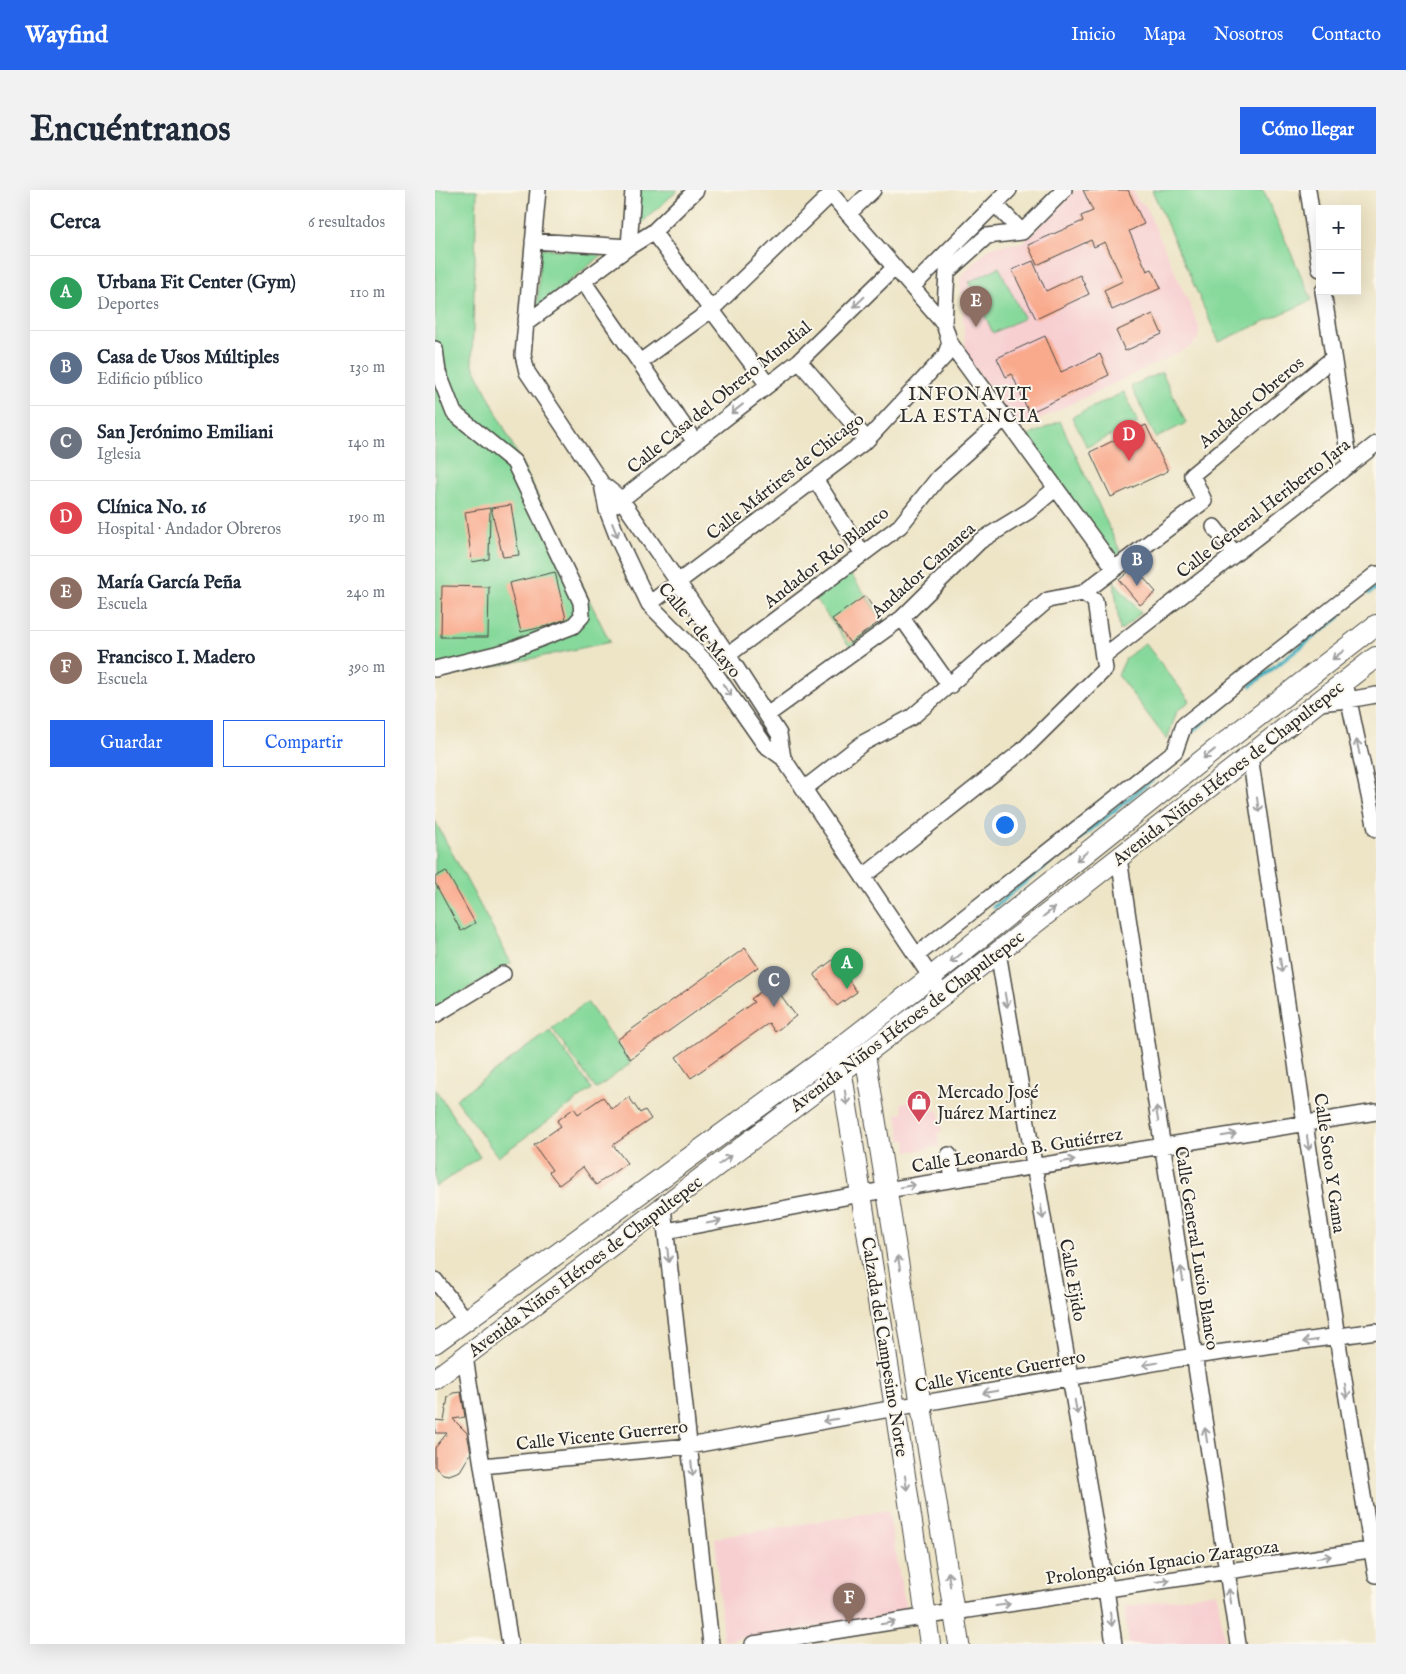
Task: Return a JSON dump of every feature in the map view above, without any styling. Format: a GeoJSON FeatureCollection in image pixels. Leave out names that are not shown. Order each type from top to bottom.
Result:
{"type":"FeatureCollection","features":[{"type":"Feature","properties":{"kind":"main road","name":"Avenida Niños Héroes de Chapultepec"},"geometry":{"type":"LineString","coordinates":[[435,1343],[837,1050],[1211,753],[1376,625]]}},
{"type":"Feature","properties":{"kind":"main road","name":"Avenida Niños Héroes de Chapultepec"},"geometry":{"type":"LineString","coordinates":[[435,1379],[943,995],[1319,703],[1347,691],[1376,657]]}},
{"type":"Feature","properties":{"kind":"main road","name":"Calzada del Campesino Norte"},"geometry":{"type":"LineString","coordinates":[[837,1050],[895,1408],[930,1644]]}},
{"type":"Feature","properties":{"kind":"main road","name":"Calzada del Campesino Norte"},"geometry":{"type":"LineString","coordinates":[[865,1054],[959,1644]]}},
{"type":"Feature","properties":{"kind":"main road"},"geometry":{"type":"LineString","coordinates":[[878,1304],[905,1300]]}},
{"type":"Feature","properties":{"kind":"main road"},"geometry":{"type":"LineString","coordinates":[[886,1355],[913,1351]]}},
{"type":"Feature","properties":{"kind":"street","name":"Calle 1 de Mayo"},"geometry":{"type":"LineString","coordinates":[[538,190],[523,355],[527,372],[602,484],[621,500],[728,656],[779,734],[783,758]]}},
{"type":"Feature","properties":{"kind":"street"},"geometry":{"type":"LineString","coordinates":[[629,247],[633,190]]}},
{"type":"Feature","properties":{"kind":"street"},"geometry":{"type":"LineString","coordinates":[[525,324],[629,247],[653,232],[696,190]]}},
{"type":"Feature","properties":{"kind":"street"},"geometry":{"type":"LineString","coordinates":[[848,214],[873,190]]}},
{"type":"Feature","properties":{"kind":"street"},"geometry":{"type":"LineString","coordinates":[[912,288],[1009,190]]}},
{"type":"Feature","properties":{"kind":"street"},"geometry":{"type":"LineString","coordinates":[[944,324],[947,272],[987,236],[1022,232],[1064,190]]}},
{"type":"Feature","properties":{"kind":"street"},"geometry":{"type":"LineString","coordinates":[[1308,190],[1317,250]]}},
{"type":"Feature","properties":{"kind":"street"},"geometry":{"type":"LineString","coordinates":[[640,362],[711,310],[831,194],[944,324],[951,342],[1115,569],[1083,593],[1049,600],[912,717],[863,743],[804,789]]}},
{"type":"Feature","properties":{"kind":"street"},"geometry":{"type":"LineString","coordinates":[[995,204],[1022,232]]}},
{"type":"Feature","properties":{"kind":"street"},"geometry":{"type":"LineString","coordinates":[[653,232],[768,385]]}},
{"type":"Feature","properties":{"kind":"street"},"geometry":{"type":"LineString","coordinates":[[533,241],[629,247]]}},
{"type":"Feature","properties":{"kind":"street","name":"Calle Casa del Obrero Mundial"},"geometry":{"type":"LineString","coordinates":[[607,510],[799,361],[894,268]]}},
{"type":"Feature","properties":{"kind":"street"},"geometry":{"type":"LineString","coordinates":[[583,281],[695,442]]}},
{"type":"Feature","properties":{"kind":"street"},"geometry":{"type":"LineString","coordinates":[[1324,295],[1350,465]]}},
{"type":"Feature","properties":{"kind":"street","name":"Calle Mártires de Chicago"},"geometry":{"type":"LineString","coordinates":[[649,604],[867,440],[945,356],[951,342]]}},
{"type":"Feature","properties":{"kind":"street"},"geometry":{"type":"LineString","coordinates":[[435,350],[438,372],[454,413],[514,462],[581,602],[582,616],[573,626],[508,651],[435,669]]}},
{"type":"Feature","properties":{"kind":"street","name":"Andador Obreros"},"geometry":{"type":"LineString","coordinates":[[1115,569],[1203,501],[1192,475],[1333,358]]}},
{"type":"Feature","properties":{"kind":"street"},"geometry":{"type":"LineString","coordinates":[[799,361],[867,440]]}},
{"type":"Feature","properties":{"kind":"street","name":"Andador Río Blanco"},"geometry":{"type":"LineString","coordinates":[[728,656],[900,526],[939,477],[1005,418]]}},
{"type":"Feature","properties":{"kind":"street","name":"Calle General Heriberto Jara"},"geometry":{"type":"LineString","coordinates":[[1103,657],[1376,444]]}},
{"type":"Feature","properties":{"kind":"street"},"geometry":{"type":"LineString","coordinates":[[815,479],[863,554]]}},
{"type":"Feature","properties":{"kind":"street","name":"Calle 1 de Mayo"},"geometry":{"type":"LineString","coordinates":[[602,484],[607,510],[649,604],[710,666],[765,745],[783,758],[943,995]]}},
{"type":"Feature","properties":{"kind":"street","name":"Andador Cananea"},"geometry":{"type":"LineString","coordinates":[[767,715],[903,618],[980,541],[1029,511],[1056,488]]}},
{"type":"Feature","properties":{"kind":"street"},"geometry":{"type":"LineString","coordinates":[[1214,527],[1235,554]]}},
{"type":"Feature","properties":{"kind":"street"},"geometry":{"type":"LineString","coordinates":[[917,956],[1175,751],[1184,724],[1376,574]]}},
{"type":"Feature","properties":{"kind":"street"},"geometry":{"type":"LineString","coordinates":[[863,876],[1022,751],[1105,669],[1095,601],[1083,593]]}},
{"type":"Feature","properties":{"kind":"street"},"geometry":{"type":"LineString","coordinates":[[903,618],[950,686]]}},
{"type":"Feature","properties":{"kind":"street"},"geometry":{"type":"LineString","coordinates":[[1376,695],[1347,691],[1376,829]]}},
{"type":"Feature","properties":{"kind":"street","name":"Calle Soto Y Gama"},"geometry":{"type":"LineString","coordinates":[[1250,756],[1337,1337],[1374,1550],[1376,1575]]}},
{"type":"Feature","properties":{"kind":"street","name":"Calle General Lucio Blanco"},"geometry":{"type":"LineString","coordinates":[[1119,858],[1238,1644]]}},
{"type":"Feature","properties":{"kind":"street","name":"Calle Ejido"},"geometry":{"type":"LineString","coordinates":[[998,952],[1107,1589],[1114,1644]]}},
{"type":"Feature","properties":{"kind":"street"},"geometry":{"type":"LineString","coordinates":[[435,1015],[503,974]]}},
{"type":"Feature","properties":{"kind":"street","name":"Calle Leonardo B. Gutiérrez"},"geometry":{"type":"LineString","coordinates":[[666,1232],[861,1194],[1376,1112]]}},
{"type":"Feature","properties":{"kind":"street"},"geometry":{"type":"LineString","coordinates":[[949,1155],[953,1180]]}},
{"type":"Feature","properties":{"kind":"street"},"geometry":{"type":"LineString","coordinates":[[663,1207],[711,1644]]}},
{"type":"Feature","properties":{"kind":"street"},"geometry":{"type":"LineString","coordinates":[[435,1280],[466,1320]]}},
{"type":"Feature","properties":{"kind":"street","name":"Calle Vicente Guerrero"},"geometry":{"type":"LineString","coordinates":[[482,1466],[689,1446],[1194,1356],[1376,1331]]}},
{"type":"Feature","properties":{"kind":"street"},"geometry":{"type":"LineString","coordinates":[[465,1357],[510,1644]]}},
{"type":"Feature","properties":{"kind":"street","name":"Prolongación Ignacio Zaragoza"},"geometry":{"type":"LineString","coordinates":[[753,1644],[954,1612],[1374,1550]]}},
{"type":"Feature","properties":{"kind":"shaded area"},"geometry":{"type":"Polygon","coordinates":[[[1075,190],[1133,190],[1137,200],[1145,205],[1199,326],[1199,334],[1197,340],[1190,347],[1019,429],[966,355],[960,277],[991,247],[1024,242],[1075,190]]]}},
{"type":"Feature","properties":{"kind":"shaded area","name":"Mercado José Juárez Martinez"},"geometry":{"type":"Polygon","coordinates":[[[931,1099],[933,1111],[939,1110],[942,1132],[937,1133],[939,1147],[907,1152],[906,1140],[901,1140],[897,1114],[903,1113],[901,1103],[931,1099]]]}},
{"type":"Feature","properties":{"kind":"shaded area"},"geometry":{"type":"Polygon","coordinates":[[[888,1510],[906,1610],[904,1614],[723,1641],[715,1538],[888,1510]]]}},
{"type":"Feature","properties":{"kind":"shaded area"},"geometry":{"type":"Polygon","coordinates":[[[1217,1592],[1225,1644],[1129,1644],[1124,1607],[1217,1592]]]}},
{"type":"Feature","properties":{"kind":"green space"},"geometry":{"type":"Polygon","coordinates":[[[435,190],[477,190],[472,363],[610,642],[435,679],[435,190]]]}},
{"type":"Feature","properties":{"kind":"green space"},"geometry":{"type":"Polygon","coordinates":[[[630,190],[678,190],[639,225],[626,227],[630,190]]]}},
{"type":"Feature","properties":{"kind":"green space"},"geometry":{"type":"Polygon","coordinates":[[[1152,190],[1263,190],[1312,300],[1219,342],[1152,190]]]}},
{"type":"Feature","properties":{"kind":"green space"},"geometry":{"type":"Polygon","coordinates":[[[541,248],[602,255],[537,307],[541,248]]]}},
{"type":"Feature","properties":{"kind":"green space"},"geometry":{"type":"Polygon","coordinates":[[[999,267],[1024,318],[993,333],[969,282],[999,267]]]}},
{"type":"Feature","properties":{"kind":"green space"},"geometry":{"type":"Polygon","coordinates":[[[1162,372],[1186,423],[1156,438],[1131,386],[1162,372]]]}},
{"type":"Feature","properties":{"kind":"green space"},"geometry":{"type":"Polygon","coordinates":[[[1124,392],[1138,423],[1087,447],[1072,417],[1124,392]]]}},
{"type":"Feature","properties":{"kind":"green space"},"geometry":{"type":"Polygon","coordinates":[[[1060,421],[1121,553],[1113,558],[1026,437],[1060,421]]]}},
{"type":"Feature","properties":{"kind":"green space"},"geometry":{"type":"Polygon","coordinates":[[[849,572],[885,622],[850,647],[814,597],[849,572]]]}},
{"type":"Feature","properties":{"kind":"green space"},"geometry":{"type":"Polygon","coordinates":[[[1114,581],[1141,613],[1120,631],[1114,581]]]}},
{"type":"Feature","properties":{"kind":"green space"},"geometry":{"type":"Polygon","coordinates":[[[1145,643],[1190,701],[1177,711],[1167,740],[1118,675],[1126,658],[1145,643]]]}},
{"type":"Feature","properties":{"kind":"green space"},"geometry":{"type":"Polygon","coordinates":[[[435,821],[511,963],[435,1008],[435,821]]]}},
{"type":"Feature","properties":{"kind":"green space"},"geometry":{"type":"Polygon","coordinates":[[[587,1002],[631,1063],[596,1089],[552,1028],[587,1002]]]}},
{"type":"Feature","properties":{"kind":"green space"},"geometry":{"type":"Polygon","coordinates":[[[550,1031],[592,1089],[498,1157],[456,1099],[550,1031]]]}},
{"type":"Feature","properties":{"kind":"green space"},"geometry":{"type":"Polygon","coordinates":[[[435,1089],[480,1157],[435,1187],[435,1089]]]}},
{"type":"Feature","properties":{"kind":"building"},"geometry":{"type":"Polygon","coordinates":[[[1083,190],[1128,190],[1144,224],[1129,231],[1147,271],[1152,269],[1161,288],[1112,310],[1104,290],[1123,281],[1105,242],[1094,247],[1091,240],[1037,265],[1028,245],[1083,221],[1081,216],[1093,211],[1083,190]]]}},
{"type":"Feature","properties":{"kind":"building"},"geometry":{"type":"Polygon","coordinates":[[[1033,261],[1046,291],[1080,275],[1089,294],[1036,319],[1012,270],[1033,261]]]}},
{"type":"Feature","properties":{"kind":"building"},"geometry":{"type":"Polygon","coordinates":[[[1153,314],[1162,334],[1125,351],[1116,331],[1153,314]]]}},
{"type":"Feature","properties":{"kind":"building"},"geometry":{"type":"Polygon","coordinates":[[[1045,336],[1061,372],[1100,354],[1109,375],[1029,413],[1012,374],[1006,377],[997,358],[1045,336]]]}},
{"type":"Feature","properties":{"kind":"building"},"geometry":{"type":"Polygon","coordinates":[[[1146,425],[1168,471],[1111,497],[1090,452],[1146,425]]]}},
{"type":"Feature","properties":{"kind":"building"},"geometry":{"type":"Polygon","coordinates":[[[511,505],[519,555],[503,557],[491,508],[511,505]]]}},
{"type":"Feature","properties":{"kind":"building"},"geometry":{"type":"Polygon","coordinates":[[[490,508],[489,559],[472,562],[465,512],[490,508]]]}},
{"type":"Feature","properties":{"kind":"building"},"geometry":{"type":"Polygon","coordinates":[[[1134,567],[1156,592],[1140,605],[1119,580],[1134,567]]]}},
{"type":"Feature","properties":{"kind":"building"},"geometry":{"type":"Polygon","coordinates":[[[555,572],[566,619],[521,632],[509,583],[555,572]]]}},
{"type":"Feature","properties":{"kind":"building"},"geometry":{"type":"Polygon","coordinates":[[[442,586],[489,587],[488,637],[441,637],[442,586]]]}},
{"type":"Feature","properties":{"kind":"building"},"geometry":{"type":"Polygon","coordinates":[[[865,596],[882,620],[850,643],[832,619],[865,596]]]}},
{"type":"Feature","properties":{"kind":"building"},"geometry":{"type":"Polygon","coordinates":[[[446,871],[475,923],[461,931],[435,883],[435,877],[446,871]]]}},
{"type":"Feature","properties":{"kind":"building"},"geometry":{"type":"Polygon","coordinates":[[[745,948],[758,967],[630,1059],[617,1040],[745,948]]]}},
{"type":"Feature","properties":{"kind":"building"},"geometry":{"type":"Polygon","coordinates":[[[834,959],[857,992],[837,1006],[814,974],[834,959]]]}},
{"type":"Feature","properties":{"kind":"building"},"geometry":{"type":"Polygon","coordinates":[[[772,983],[796,1016],[775,1032],[769,1023],[691,1078],[676,1057],[754,1002],[751,999],[772,983]]]}},
{"type":"Feature","properties":{"kind":"building"},"geometry":{"type":"Polygon","coordinates":[[[603,1097],[612,1109],[629,1097],[640,1113],[645,1110],[651,1119],[613,1145],[627,1163],[596,1185],[583,1167],[559,1185],[549,1172],[552,1170],[534,1145],[561,1126],[557,1121],[574,1108],[578,1114],[603,1097]]]}},
{"type":"Feature","properties":{"kind":"building"},"geometry":{"type":"Polygon","coordinates":[[[461,1392],[465,1417],[453,1419],[467,1433],[471,1453],[460,1471],[449,1475],[443,1474],[435,1467],[435,1448],[447,1433],[435,1433],[435,1420],[444,1421],[448,1397],[453,1393],[461,1392]]]}},
{"type":"Feature","properties":{"kind":"waterway"},"geometry":{"type":"LineString","coordinates":[[1369,593],[1376,588]]}},
{"type":"Feature","properties":{"kind":"waterway"},"geometry":{"type":"LineString","coordinates":[[1251,685],[1339,617]]}},
{"type":"Feature","properties":{"kind":"waterway"},"geometry":{"type":"LineString","coordinates":[[1186,736],[1224,706]]}},
{"type":"Feature","properties":{"kind":"waterway"},"geometry":{"type":"LineString","coordinates":[[994,907],[1178,759],[1180,753]]}},
{"type":"Feature","properties":{"kind":"place","name":"María García Peña"},"geometry":{"type":"Point","coordinates":[976,327]}},
{"type":"Feature","properties":{"kind":"place","name":"Clínica No. 16"},"geometry":{"type":"Point","coordinates":[1129,461]}},
{"type":"Feature","properties":{"kind":"place","name":"Casa de Usos Múltiples"},"geometry":{"type":"Point","coordinates":[1137,586]}},
{"type":"Feature","properties":{"kind":"place","name":"Urbana Fit Center (Gym)"},"geometry":{"type":"Point","coordinates":[847,989]}},
{"type":"Feature","properties":{"kind":"place","name":"San Jerónimo Emiliani"},"geometry":{"type":"Point","coordinates":[774,1007]}},
{"type":"Feature","properties":{"kind":"place","name":"Mercado José Juárez Martinez"},"geometry":{"type":"Point","coordinates":[919,1123]}},
{"type":"Feature","properties":{"kind":"place","name":"Francisco I. Madero"},"geometry":{"type":"Point","coordinates":[849,1624]}},
{"type":"Feature","properties":{"kind":"district","name":"INFONAVIT LA ESTANCIA"},"geometry":{"type":"Point","coordinates":[970,404]}}]}
